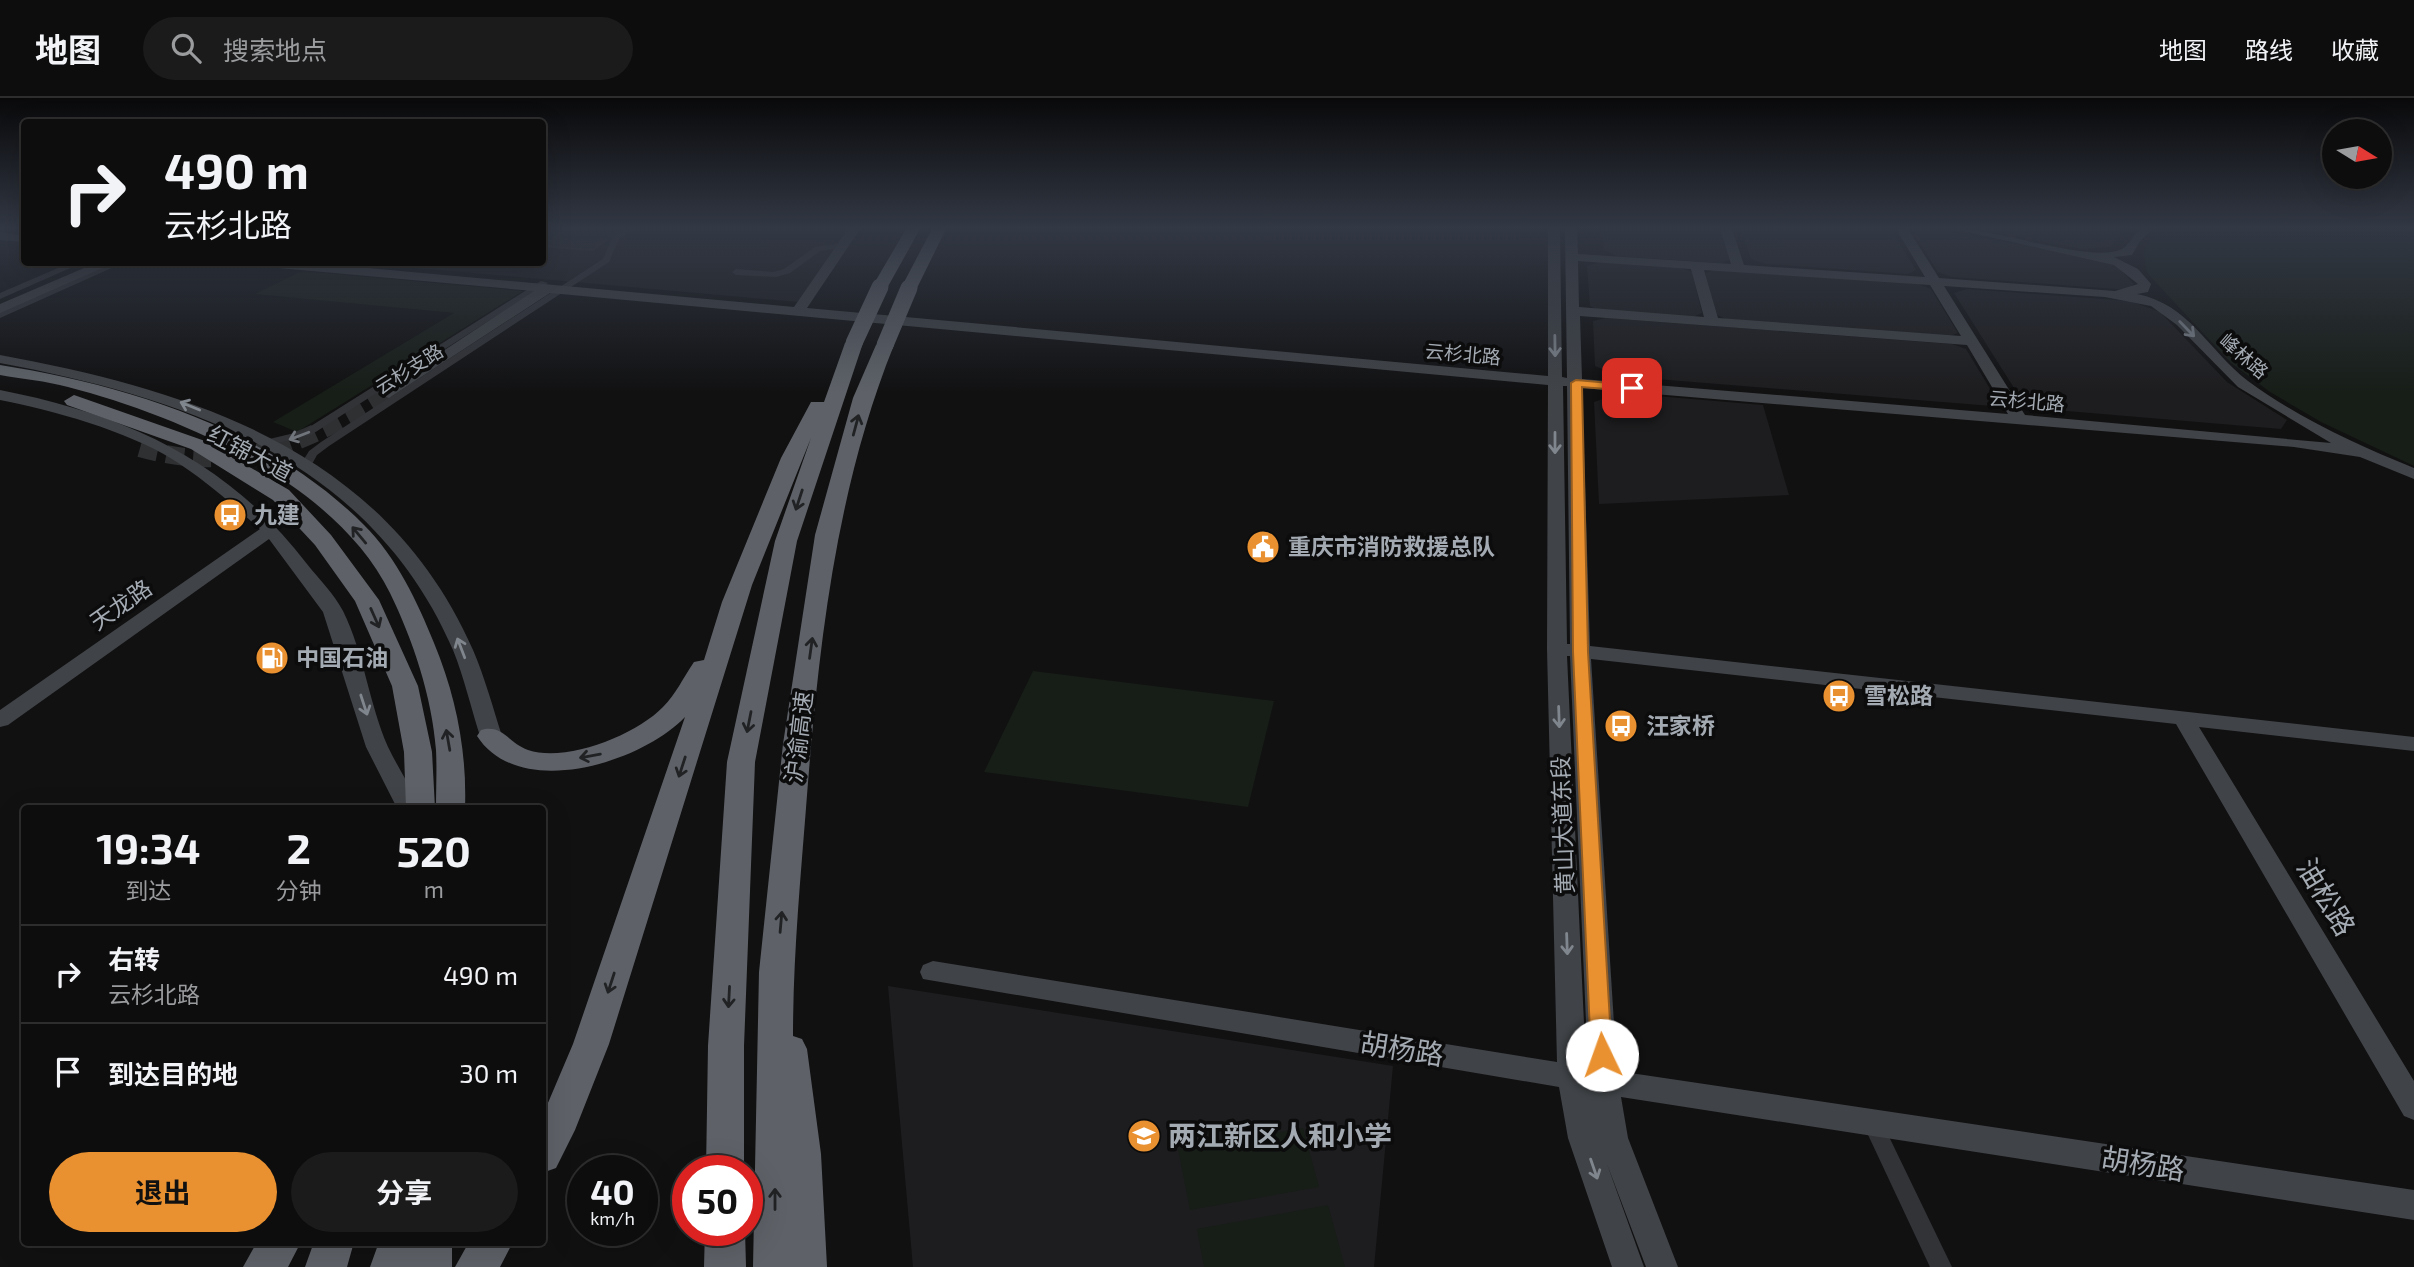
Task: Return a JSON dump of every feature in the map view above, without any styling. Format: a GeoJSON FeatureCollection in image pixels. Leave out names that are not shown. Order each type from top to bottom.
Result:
{"type":"FeatureCollection","features":[{"type":"Feature","properties":{"kind":"highway"},"geometry":{"type":"LineString","coordinates":[[725,1155],[726,1046],[741,762],[786,541],[839,380],[853,343],[882,284]]}},
{"type":"Feature","properties":{"kind":"highway","name":"沪渝高速"},"geometry":{"type":"LineString","coordinates":[[774,1267],[776,972],[797,744],[826,535],[863,398],[911,284]]}},
{"type":"Feature","properties":{"kind":"highway","name":"红锦大道"},"geometry":{"type":"LineString","coordinates":[[0,370],[67,381],[116,395],[221,436],[309,486],[358,531],[401,592],[435,676],[450,747],[451,805]]}},
{"type":"Feature","properties":{"kind":"highway"},"geometry":{"type":"LineString","coordinates":[[491,736],[508,752],[531,760],[554,760],[598,755],[645,734],[667,719],[695,685],[719,639],[775,496],[810,416],[839,380]]}},
{"type":"Feature","properties":{"kind":"highway","name":"红锦大道"},"geometry":{"type":"LineString","coordinates":[[0,385],[89,405],[155,428],[198,445],[281,495],[323,540],[367,600],[405,686],[418,752],[421,805]]}},
{"type":"Feature","properties":{"kind":"highway"},"geometry":{"type":"LineString","coordinates":[[546,1147],[591,1044],[741,586]]}},
{"type":"Feature","properties":{"kind":"highway"},"geometry":{"type":"LineString","coordinates":[[776,972],[802,1154],[806,1267]]}},
{"type":"Feature","properties":{"kind":"highway"},"geometry":{"type":"LineString","coordinates":[[264,1267],[278,1246]]}},
{"type":"Feature","properties":{"kind":"highway"},"geometry":{"type":"LineString","coordinates":[[326,1267],[333,1246]]}},
{"type":"Feature","properties":{"kind":"highway"},"geometry":{"type":"LineString","coordinates":[[391,1267],[398,1246]]}},
{"type":"Feature","properties":{"kind":"highway"},"geometry":{"type":"LineString","coordinates":[[431,1267],[432,1246]]}},
{"type":"Feature","properties":{"kind":"highway"},"geometry":{"type":"LineString","coordinates":[[725,1246],[725,1267]]}},
{"type":"Feature","properties":{"kind":"main road"},"geometry":{"type":"LineString","coordinates":[[0,303],[45,284]]}},
{"type":"Feature","properties":{"kind":"main road"},"geometry":{"type":"LineString","coordinates":[[0,309],[60,284]]}},
{"type":"Feature","properties":{"kind":"main road"},"geometry":{"type":"LineString","coordinates":[[509,284],[550,287]]}},
{"type":"Feature","properties":{"kind":"main road"},"geometry":{"type":"LineString","coordinates":[[518,284],[550,287]]}},
{"type":"Feature","properties":{"kind":"main road"},"geometry":{"type":"LineString","coordinates":[[800,310],[818,284]]}},
{"type":"Feature","properties":{"kind":"main road","name":"黄山大道东段"},"geometry":{"type":"LineString","coordinates":[[1554,284],[1555,378],[1569,650],[1603,1081],[1613,1138],[1662,1267]]}},
{"type":"Feature","properties":{"kind":"main road","name":"黄山大道东段"},"geometry":{"type":"LineString","coordinates":[[1572,284],[1576,380],[1569,650],[1572,1077],[1583,1138],[1628,1267]]}},
{"type":"Feature","properties":{"kind":"main road"},"geometry":{"type":"LineString","coordinates":[[1703,284],[1712,321]]}},
{"type":"Feature","properties":{"kind":"main road"},"geometry":{"type":"LineString","coordinates":[[1935,284],[2018,417]]}},
{"type":"Feature","properties":{"kind":"main road"},"geometry":{"type":"LineString","coordinates":[[1958,284],[2105,293],[2137,290],[2145,284]]}},
{"type":"Feature","properties":{"kind":"main road"},"geometry":{"type":"LineString","coordinates":[[388,398],[550,287]]}},
{"type":"Feature","properties":{"kind":"main road","name":"云杉北路"},"geometry":{"type":"LineString","coordinates":[[550,287],[2294,442],[2364,453]]}},
{"type":"Feature","properties":{"kind":"main road","name":"峰林路"},"geometry":{"type":"LineString","coordinates":[[2105,293],[2146,300],[2168,310],[2241,382],[2310,426],[2414,474]]}},
{"type":"Feature","properties":{"kind":"main road"},"geometry":{"type":"LineString","coordinates":[[1573,311],[1971,341]]}},
{"type":"Feature","properties":{"kind":"main road","name":"红锦大道"},"geometry":{"type":"LineString","coordinates":[[0,359],[127,384],[234,424],[307,464],[377,522],[429,584],[452,625],[486,714],[491,736]]}},
{"type":"Feature","properties":{"kind":"main road","name":"红锦大道"},"geometry":{"type":"LineString","coordinates":[[0,395],[41,403],[99,421],[174,454],[223,487],[266,525],[333,611],[377,747],[407,805]]}},
{"type":"Feature","properties":{"kind":"main road"},"geometry":{"type":"LineString","coordinates":[[0,402],[79,423],[140,448]]}},
{"type":"Feature","properties":{"kind":"main road","name":"云杉北路"},"geometry":{"type":"LineString","coordinates":[[2018,417],[2286,436],[2309,431],[2310,426]]}},
{"type":"Feature","properties":{"kind":"main road","name":"天龙路"},"geometry":{"type":"LineString","coordinates":[[0,702],[266,525]]}},
{"type":"Feature","properties":{"kind":"main road","name":"天龙路"},"geometry":{"type":"LineString","coordinates":[[0,720],[266,525]]}},
{"type":"Feature","properties":{"kind":"main road"},"geometry":{"type":"LineString","coordinates":[[1569,650],[2414,744]]}},
{"type":"Feature","properties":{"kind":"main road","name":"油松路"},"geometry":{"type":"LineString","coordinates":[[2183,718],[2414,1107]]}},
{"type":"Feature","properties":{"kind":"main road","name":"胡杨路"},"geometry":{"type":"LineString","coordinates":[[933,972],[1572,1077],[2414,1205]]}},
{"type":"Feature","properties":{"kind":"street"},"geometry":{"type":"LineString","coordinates":[[0,296],[29,284]]}},
{"type":"Feature","properties":{"kind":"street"},"geometry":{"type":"LineString","coordinates":[[0,315],[72,284]]}},
{"type":"Feature","properties":{"kind":"street","name":"云杉支路"},"geometry":{"type":"LineString","coordinates":[[269,442],[307,433],[557,284]]}},
{"type":"Feature","properties":{"kind":"street","name":"云杉支路"},"geometry":{"type":"LineString","coordinates":[[307,464],[313,453],[372,414],[388,398]]}},
{"type":"Feature","properties":{"kind":"street"},"geometry":{"type":"LineString","coordinates":[[361,399],[360,404],[365,407],[388,398]]}},
{"type":"Feature","properties":{"kind":"street"},"geometry":{"type":"LineString","coordinates":[[337,414],[372,414]]}},
{"type":"Feature","properties":{"kind":"street"},"geometry":{"type":"LineString","coordinates":[[1872,1122],[1941,1267]]}},
{"type":"Feature","properties":{"kind":"shaded area"},"geometry":{"type":"Polygon","coordinates":[[[276,284],[441,284],[523,291],[297,432],[273,422],[454,313],[255,294],[276,284]]]}},
{"type":"Feature","properties":{"kind":"shaded area"},"geometry":{"type":"Polygon","coordinates":[[[592,284],[812,284],[799,302],[592,284]]]}},
{"type":"Feature","properties":{"kind":"shaded area"},"geometry":{"type":"Polygon","coordinates":[[[1588,284],[1695,284],[1702,313],[1693,317],[1598,310],[1590,306],[1588,284]]]}},
{"type":"Feature","properties":{"kind":"shaded area"},"geometry":{"type":"Polygon","coordinates":[[[1708,284],[1918,284],[1931,289],[1958,333],[1950,336],[1728,320],[1717,315],[1708,284]]]}},
{"type":"Feature","properties":{"kind":"shaded area"},"geometry":{"type":"Polygon","coordinates":[[[2042,284],[2134,284],[2127,289],[2042,284]]]}},
{"type":"Feature","properties":{"kind":"shaded area"},"geometry":{"type":"Polygon","coordinates":[[[2157,284],[2414,284],[2414,466],[2321,422],[2270,392],[2231,363],[2157,284]]]}},
{"type":"Feature","properties":{"kind":"shaded area"},"geometry":{"type":"Polygon","coordinates":[[[1967,289],[2130,301],[2160,312],[2227,382],[2287,420],[2281,429],[2043,409],[2021,399],[1954,293],[1967,289]]]}},
{"type":"Feature","properties":{"kind":"shaded area"},"geometry":{"type":"Polygon","coordinates":[[[1606,318],[1952,344],[1966,349],[1998,402],[1992,406],[1619,376],[1595,366],[1593,321],[1606,318]]]}},
{"type":"Feature","properties":{"kind":"shaded area"},"geometry":{"type":"Polygon","coordinates":[[[1621,393],[1763,405],[1789,495],[1599,504],[1594,402],[1621,393]]]}},
{"type":"Feature","properties":{"kind":"shaded area"},"geometry":{"type":"Polygon","coordinates":[[[1033,671],[1274,701],[1248,807],[984,772],[1033,671]]]}},
{"type":"Feature","properties":{"kind":"shaded area","name":"两江新区人和小学"},"geometry":{"type":"Polygon","coordinates":[[[888,986],[1393,1066],[1374,1267],[913,1267],[888,986]]]}},
{"type":"Feature","properties":{"kind":"shaded area"},"geometry":{"type":"Polygon","coordinates":[[[1303,1128],[1319,1187],[1190,1210],[1178,1149],[1303,1128]]]}},
{"type":"Feature","properties":{"kind":"shaded area"},"geometry":{"type":"Polygon","coordinates":[[[1328,1205],[1345,1267],[1204,1267],[1197,1229],[1328,1205]]]}},
{"type":"Feature","properties":{"kind":"tunnel"},"geometry":{"type":"LineString","coordinates":[[379,399],[389,393]]}},
{"type":"Feature","properties":{"kind":"tunnel"},"geometry":{"type":"LineString","coordinates":[[140,448],[174,456],[206,458],[237,457],[266,451],[323,429],[382,397]]}},
{"type":"Feature","properties":{"kind":"place","name":"九建"},"geometry":{"type":"Point","coordinates":[230,515]}},
{"type":"Feature","properties":{"kind":"place","name":"重庆市消防救援总队"},"geometry":{"type":"Point","coordinates":[1263,547]}},
{"type":"Feature","properties":{"kind":"place","name":"中国石油"},"geometry":{"type":"Point","coordinates":[272,658]}},
{"type":"Feature","properties":{"kind":"place","name":"雪松路"},"geometry":{"type":"Point","coordinates":[1839,696]}},
{"type":"Feature","properties":{"kind":"place","name":"汪家桥"},"geometry":{"type":"Point","coordinates":[1621,726]}},
{"type":"Feature","properties":{"kind":"place","name":"两江新区人和小学"},"geometry":{"type":"Point","coordinates":[1144,1136]}},
{"type":"Feature","properties":{"kind":"route"},"geometry":{"type":"LineString","coordinates":[[1602,1055],[1580,652],[1576,383],[1632,388]]}}]}
